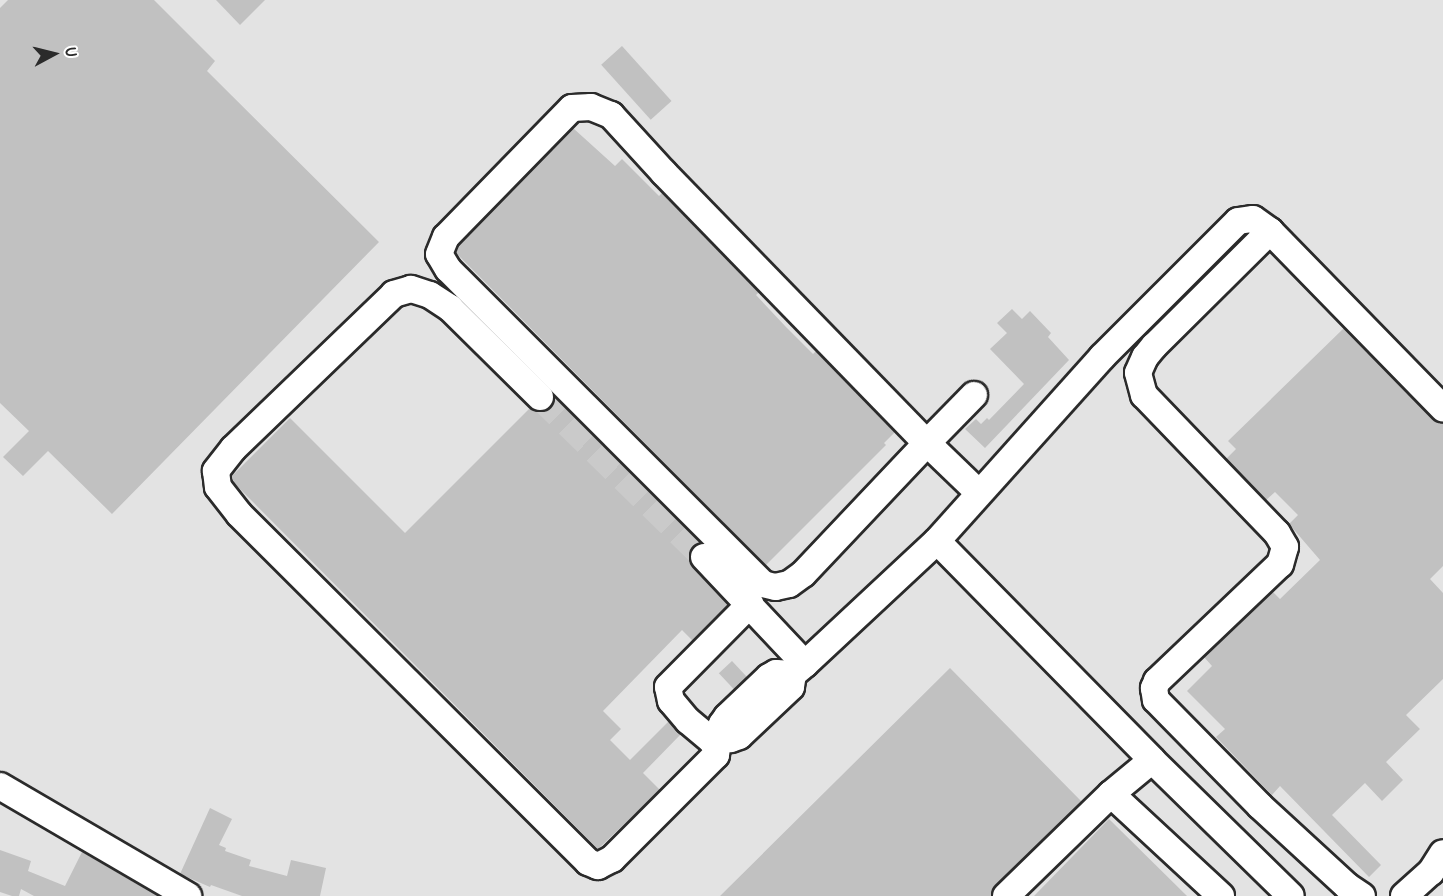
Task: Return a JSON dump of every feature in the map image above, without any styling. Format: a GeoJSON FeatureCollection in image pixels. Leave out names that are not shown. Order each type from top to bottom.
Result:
{"type":"FeatureCollection","features":[{"type":"Feature","properties":{"kind":"street"},"geometry":{"type":"LineString","coordinates":[[974,395],[927,442],[802,574],[789,584],[776,586],[763,584],[448,269],[439,254],[446,237],[573,108],[591,107],[611,115],[664,173],[927,442],[978,492]]}},
{"type":"Feature","properties":{"kind":"street"},"geometry":{"type":"LineString","coordinates":[[750,604],[668,687],[671,702],[717,741],[739,736],[791,687],[799,669],[937,540],[1102,357],[1226,231],[1245,218],[1253,219],[1270,231],[1443,408]]}},
{"type":"Feature","properties":{"kind":"street"},"geometry":{"type":"LineString","coordinates":[[1270,231],[1154,346],[1145,357],[1138,373],[1144,395],[1277,533],[1285,547],[1280,564],[1157,681],[1154,688],[1156,700],[1260,806],[1347,886],[1362,896]]}},
{"type":"Feature","properties":{"kind":"street"},"geometry":{"type":"LineString","coordinates":[[540,397],[450,308],[430,294],[411,289],[393,294],[233,449],[216,471],[218,487],[239,514],[588,862],[598,866],[612,859],[716,755],[717,741]]}},
{"type":"Feature","properties":{"kind":"street"},"geometry":{"type":"LineString","coordinates":[[937,540],[1152,760],[1291,896]]}},
{"type":"Feature","properties":{"kind":"street"},"geometry":{"type":"LineString","coordinates":[[704,556],[750,604],[799,669]]}},
{"type":"Feature","properties":{"kind":"street"},"geometry":{"type":"LineString","coordinates":[[1006,896],[1111,794],[1152,760]]}},
{"type":"Feature","properties":{"kind":"street"},"geometry":{"type":"LineString","coordinates":[[0,786],[185,895]]}},
{"type":"Feature","properties":{"kind":"street"},"geometry":{"type":"LineString","coordinates":[[1111,794],[1221,896]]}},
{"type":"Feature","properties":{"kind":"street"},"geometry":{"type":"LineString","coordinates":[[1404,896],[1431,872],[1443,853]]}},
{"type":"Feature","properties":{"kind":"shaded area"},"geometry":{"type":"Polygon","coordinates":[[[0,0],[1443,0],[1443,896],[0,896],[0,0]]]}},
{"type":"Feature","properties":{"kind":"building"},"geometry":{"type":"Polygon","coordinates":[[[8,0],[154,0],[215,61],[207,71],[379,242],[112,514],[48,451],[23,476],[3,457],[29,431],[0,403],[0,8],[8,0]]]}},
{"type":"Feature","properties":{"kind":"building"},"geometry":{"type":"Polygon","coordinates":[[[216,0],[265,0],[240,25],[216,0]]]}},
{"type":"Feature","properties":{"kind":"building"},"geometry":{"type":"Polygon","coordinates":[[[622,46],[672,101],[651,120],[601,65],[622,46]]]}},
{"type":"Feature","properties":{"kind":"building"},"geometry":{"type":"Polygon","coordinates":[[[573,128],[615,166],[622,159],[659,196],[662,193],[759,292],[756,295],[786,327],[813,354],[816,351],[895,432],[884,443],[886,445],[766,565],[456,253],[459,245],[573,128]]]}},
{"type":"Feature","properties":{"kind":"building"},"geometry":{"type":"Polygon","coordinates":[[[1012,309],[1022,319],[1030,311],[1051,333],[1048,337],[1069,360],[985,448],[965,429],[976,419],[981,424],[987,418],[989,420],[1024,384],[990,349],[1007,333],[997,323],[1012,309]]]}},
{"type":"Feature","properties":{"kind":"building"},"geometry":{"type":"Polygon","coordinates":[[[1344,328],[1432,418],[1443,423],[1443,566],[1430,579],[1443,593],[1443,679],[1406,715],[1420,729],[1386,762],[1403,780],[1382,801],[1365,783],[1332,815],[1381,865],[1369,877],[1280,786],[1272,795],[1216,737],[1225,729],[1187,691],[1212,666],[1204,657],[1273,592],[1280,599],[1320,560],[1289,524],[1298,515],[1275,492],[1266,500],[1226,459],[1236,449],[1228,441],[1344,328]]]}},
{"type":"Feature","properties":{"kind":"building"},"geometry":{"type":"Polygon","coordinates":[[[555,397],[700,543],[690,552],[690,561],[728,605],[693,641],[682,630],[603,711],[621,729],[610,740],[630,760],[669,721],[681,734],[643,773],[660,790],[598,849],[234,483],[232,476],[290,418],[405,533],[530,408],[544,411],[551,407],[555,397]]]}},
{"type":"Feature","properties":{"kind":"building"},"geometry":{"type":"Polygon","coordinates":[[[732,661],[747,677],[734,689],[719,673],[732,661]]]}},
{"type":"Feature","properties":{"kind":"building"},"geometry":{"type":"Polygon","coordinates":[[[950,668],[1082,802],[996,885],[991,896],[720,896],[950,668]]]}},
{"type":"Feature","properties":{"kind":"building"},"geometry":{"type":"Polygon","coordinates":[[[210,808],[232,819],[219,845],[226,848],[225,851],[251,860],[249,866],[287,876],[291,860],[326,868],[320,896],[242,896],[211,885],[210,887],[180,874],[210,808]]]}},
{"type":"Feature","properties":{"kind":"building"},"geometry":{"type":"Polygon","coordinates":[[[1109,819],[1187,896],[1034,896],[1109,819]]]}},
{"type":"Feature","properties":{"kind":"building"},"geometry":{"type":"Polygon","coordinates":[[[0,850],[31,861],[28,871],[65,886],[82,852],[158,896],[34,896],[21,889],[19,896],[12,896],[0,892],[0,850]]]}},
{"type":"Feature","properties":{"kind":"tunnel"},"geometry":{"type":"LineString","coordinates":[[540,397],[704,557]]}}]}
